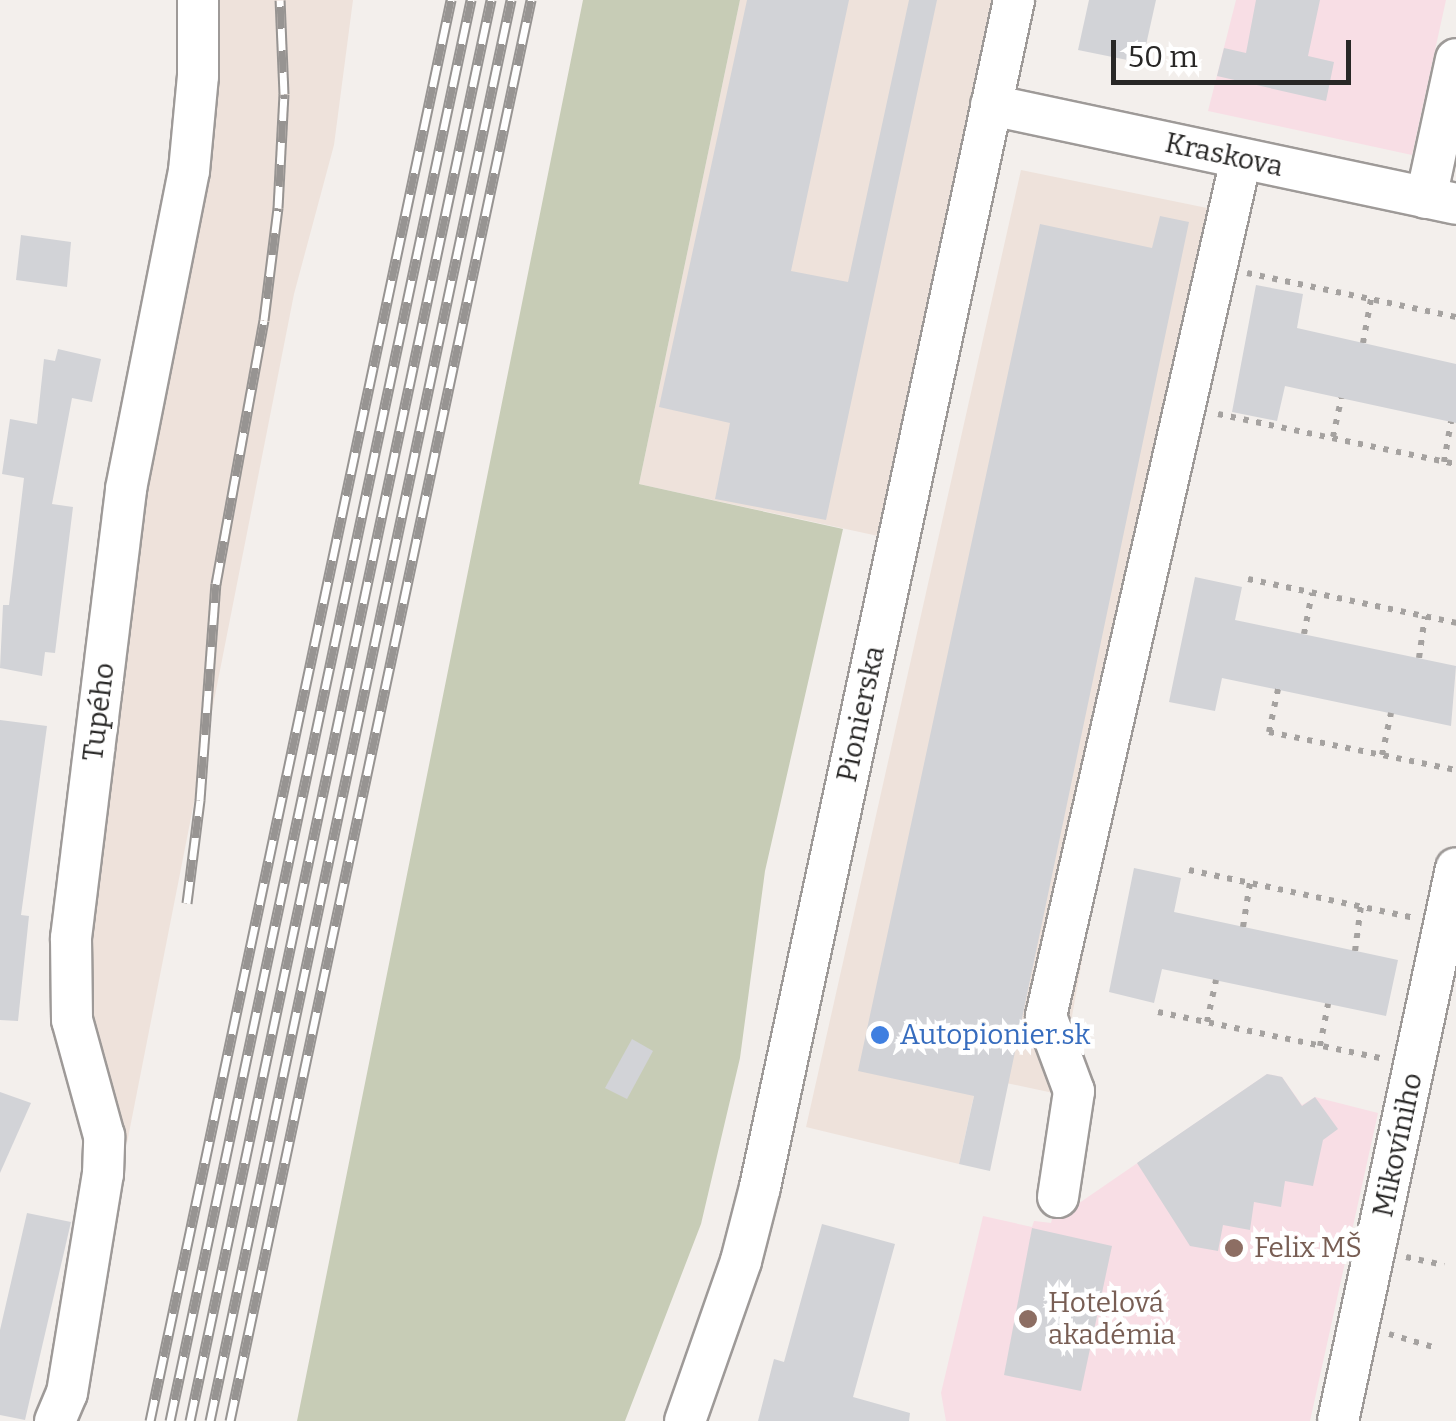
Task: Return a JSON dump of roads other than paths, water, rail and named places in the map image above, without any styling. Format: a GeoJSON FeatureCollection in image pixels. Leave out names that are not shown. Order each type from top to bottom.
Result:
{"type":"FeatureCollection","features":[{"type":"Feature","properties":{"kind":"street","name":"Tupého"},"geometry":{"type":"LineString","coordinates":[[55,1421],[67,1393],[103,1174],[104,1136],[72,1020],[70,938],[126,489],[190,171],[198,76],[198,0]]}},
{"type":"Feature","properties":{"kind":"street","name":"Pionierska"},"geometry":{"type":"LineString","coordinates":[[684,1421],[741,1261],[760,1186],[1014,0]]}},
{"type":"Feature","properties":{"kind":"street"},"geometry":{"type":"LineString","coordinates":[[1441,201],[1456,59]]}},
{"type":"Feature","properties":{"kind":"street","name":"Kraskova"},"geometry":{"type":"LineString","coordinates":[[991,105],[1441,201]]}},
{"type":"Feature","properties":{"kind":"street"},"geometry":{"type":"LineString","coordinates":[[1058,1197],[1074,1091],[1046,1016],[1241,158]]}},
{"type":"Feature","properties":{"kind":"street","name":"Mikovíniho"},"geometry":{"type":"LineString","coordinates":[[1338,1421],[1456,868]]}},
{"type":"Feature","properties":{"kind":"railway"},"geometry":{"type":"LineString","coordinates":[[187,903],[200,800],[216,584],[264,320],[278,208],[284,94],[280,0]]}},
{"type":"Feature","properties":{"kind":"railway"},"geometry":{"type":"LineString","coordinates":[[150,1421],[451,0]]}},
{"type":"Feature","properties":{"kind":"railway"},"geometry":{"type":"LineString","coordinates":[[170,1421],[471,0]]}},
{"type":"Feature","properties":{"kind":"railway"},"geometry":{"type":"LineString","coordinates":[[190,1421],[491,0]]}},
{"type":"Feature","properties":{"kind":"railway"},"geometry":{"type":"LineString","coordinates":[[210,1421],[511,0]]}},
{"type":"Feature","properties":{"kind":"railway"},"geometry":{"type":"LineString","coordinates":[[230,1421],[531,0]]}},
{"type":"Feature","properties":{"kind":"place","name":"Autopionier.sk"},"geometry":{"type":"Point","coordinates":[880,1035]}},
{"type":"Feature","properties":{"kind":"place","name":"Felix MŠ"},"geometry":{"type":"Point","coordinates":[1234,1248]}},
{"type":"Feature","properties":{"kind":"place","name":"Hotelová akadémia"},"geometry":{"type":"Point","coordinates":[1028,1319]}}]}
